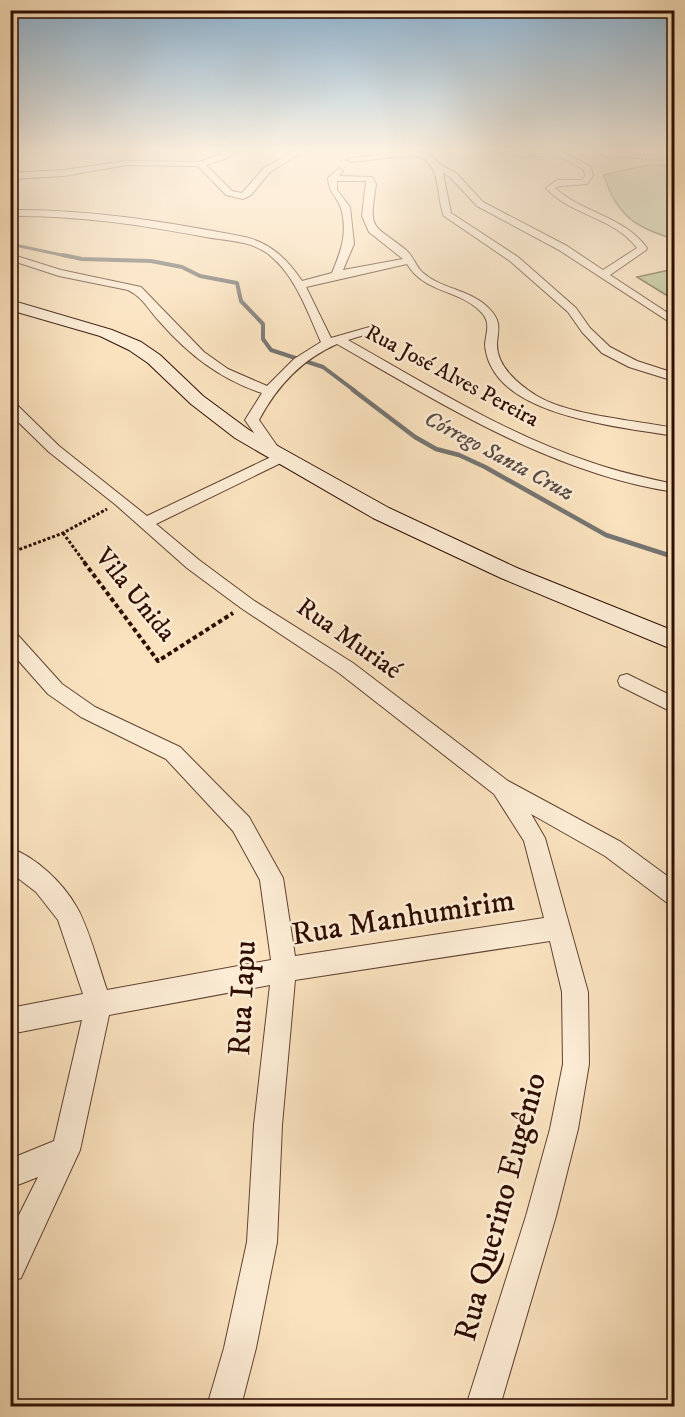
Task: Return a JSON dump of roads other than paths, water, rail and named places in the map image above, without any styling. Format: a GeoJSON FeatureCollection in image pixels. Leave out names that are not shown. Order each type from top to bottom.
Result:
{"type":"FeatureCollection","features":[{"type":"Feature","properties":{"kind":"street","name":"Rua José Alves Pereira"},"geometry":{"type":"LineString","coordinates":[[88,216],[257,243],[290,271],[332,341],[511,434],[605,474],[675,488]]}},
{"type":"Feature","properties":{"kind":"street"},"geometry":{"type":"LineString","coordinates":[[336,275],[349,244],[344,216]]}},
{"type":"Feature","properties":{"kind":"street"},"geometry":{"type":"LineString","coordinates":[[367,216],[374,232],[405,254],[418,274],[436,285],[466,296],[484,309],[490,316],[494,330],[491,345],[497,366],[508,381],[533,399],[567,412],[675,432]]}},
{"type":"Feature","properties":{"kind":"street"},"geometry":{"type":"LineString","coordinates":[[450,216],[514,259],[572,310],[586,330],[606,350],[633,364],[675,377]]}},
{"type":"Feature","properties":{"kind":"street"},"geometry":{"type":"LineString","coordinates":[[504,216],[534,231],[675,322]]}},
{"type":"Feature","properties":{"kind":"street"},"geometry":{"type":"LineString","coordinates":[[597,216],[637,239],[642,248],[602,275]]}},
{"type":"Feature","properties":{"kind":"street"},"geometry":{"type":"LineString","coordinates":[[10,257],[59,273],[131,286],[141,291],[159,315],[208,363],[235,379],[271,392]]}},
{"type":"Feature","properties":{"kind":"street"},"geometry":{"type":"LineString","coordinates":[[300,285],[336,275],[408,261]]}},
{"type":"Feature","properties":{"kind":"street"},"geometry":{"type":"LineString","coordinates":[[10,305],[106,333],[135,346],[154,358],[216,415],[242,434],[381,513],[509,573],[675,640]]}},
{"type":"Feature","properties":{"kind":"street"},"geometry":{"type":"LineString","coordinates":[[279,455],[254,426],[252,420],[280,377],[293,365],[332,341],[373,329]]}},
{"type":"Feature","properties":{"kind":"street","name":"Rua Muriaé"},"geometry":{"type":"LineString","coordinates":[[10,406],[54,449],[121,502],[144,524],[247,604],[346,668],[501,787],[613,849],[675,894]]}},
{"type":"Feature","properties":{"kind":"street"},"geometry":{"type":"LineString","coordinates":[[144,524],[279,455]]}},
{"type":"Feature","properties":{"kind":"street","name":"Rua Iapu"},"geometry":{"type":"LineString","coordinates":[[10,638],[27,659],[63,695],[88,712],[173,753],[241,824],[271,878],[279,920],[284,970],[268,1125],[262,1242],[240,1348],[224,1407]]}},
{"type":"Feature","properties":{"kind":"street"},"geometry":{"type":"LineString","coordinates":[[627,681],[675,706]]}},
{"type":"Feature","properties":{"kind":"street","name":"Rua Querino Eugênio"},"geometry":{"type":"LineString","coordinates":[[483,1407],[541,1216],[564,1129],[576,1064],[575,992],[559,928],[534,838],[501,787]]}},
{"type":"Feature","properties":{"kind":"street"},"geometry":{"type":"LineString","coordinates":[[10,858],[44,884],[68,914],[99,1004],[66,1150],[10,1267]]}},
{"type":"Feature","properties":{"kind":"street","name":"Rua Manhumirim"},"geometry":{"type":"LineString","coordinates":[[10,1021],[454,941],[559,928]]}},
{"type":"Feature","properties":{"kind":"street"},"geometry":{"type":"LineString","coordinates":[[10,1174],[66,1150]]}},
{"type":"Feature","properties":{"kind":"waterway","name":"Córrego Santa Cruz"},"geometry":{"type":"LineString","coordinates":[[10,244],[71,257]]}},
{"type":"Feature","properties":{"kind":"waterway","name":"Córrego Santa Cruz"},"geometry":{"type":"LineString","coordinates":[[63,255],[82,259],[151,261],[182,267],[200,276],[237,283],[241,301],[263,324],[263,339],[271,350],[323,367],[355,391]]}},
{"type":"Feature","properties":{"kind":"waterway","name":"Córrego Santa Cruz"},"geometry":{"type":"LineString","coordinates":[[353,390],[415,437],[436,449],[459,455],[485,467],[606,535],[674,557]]}}]}
